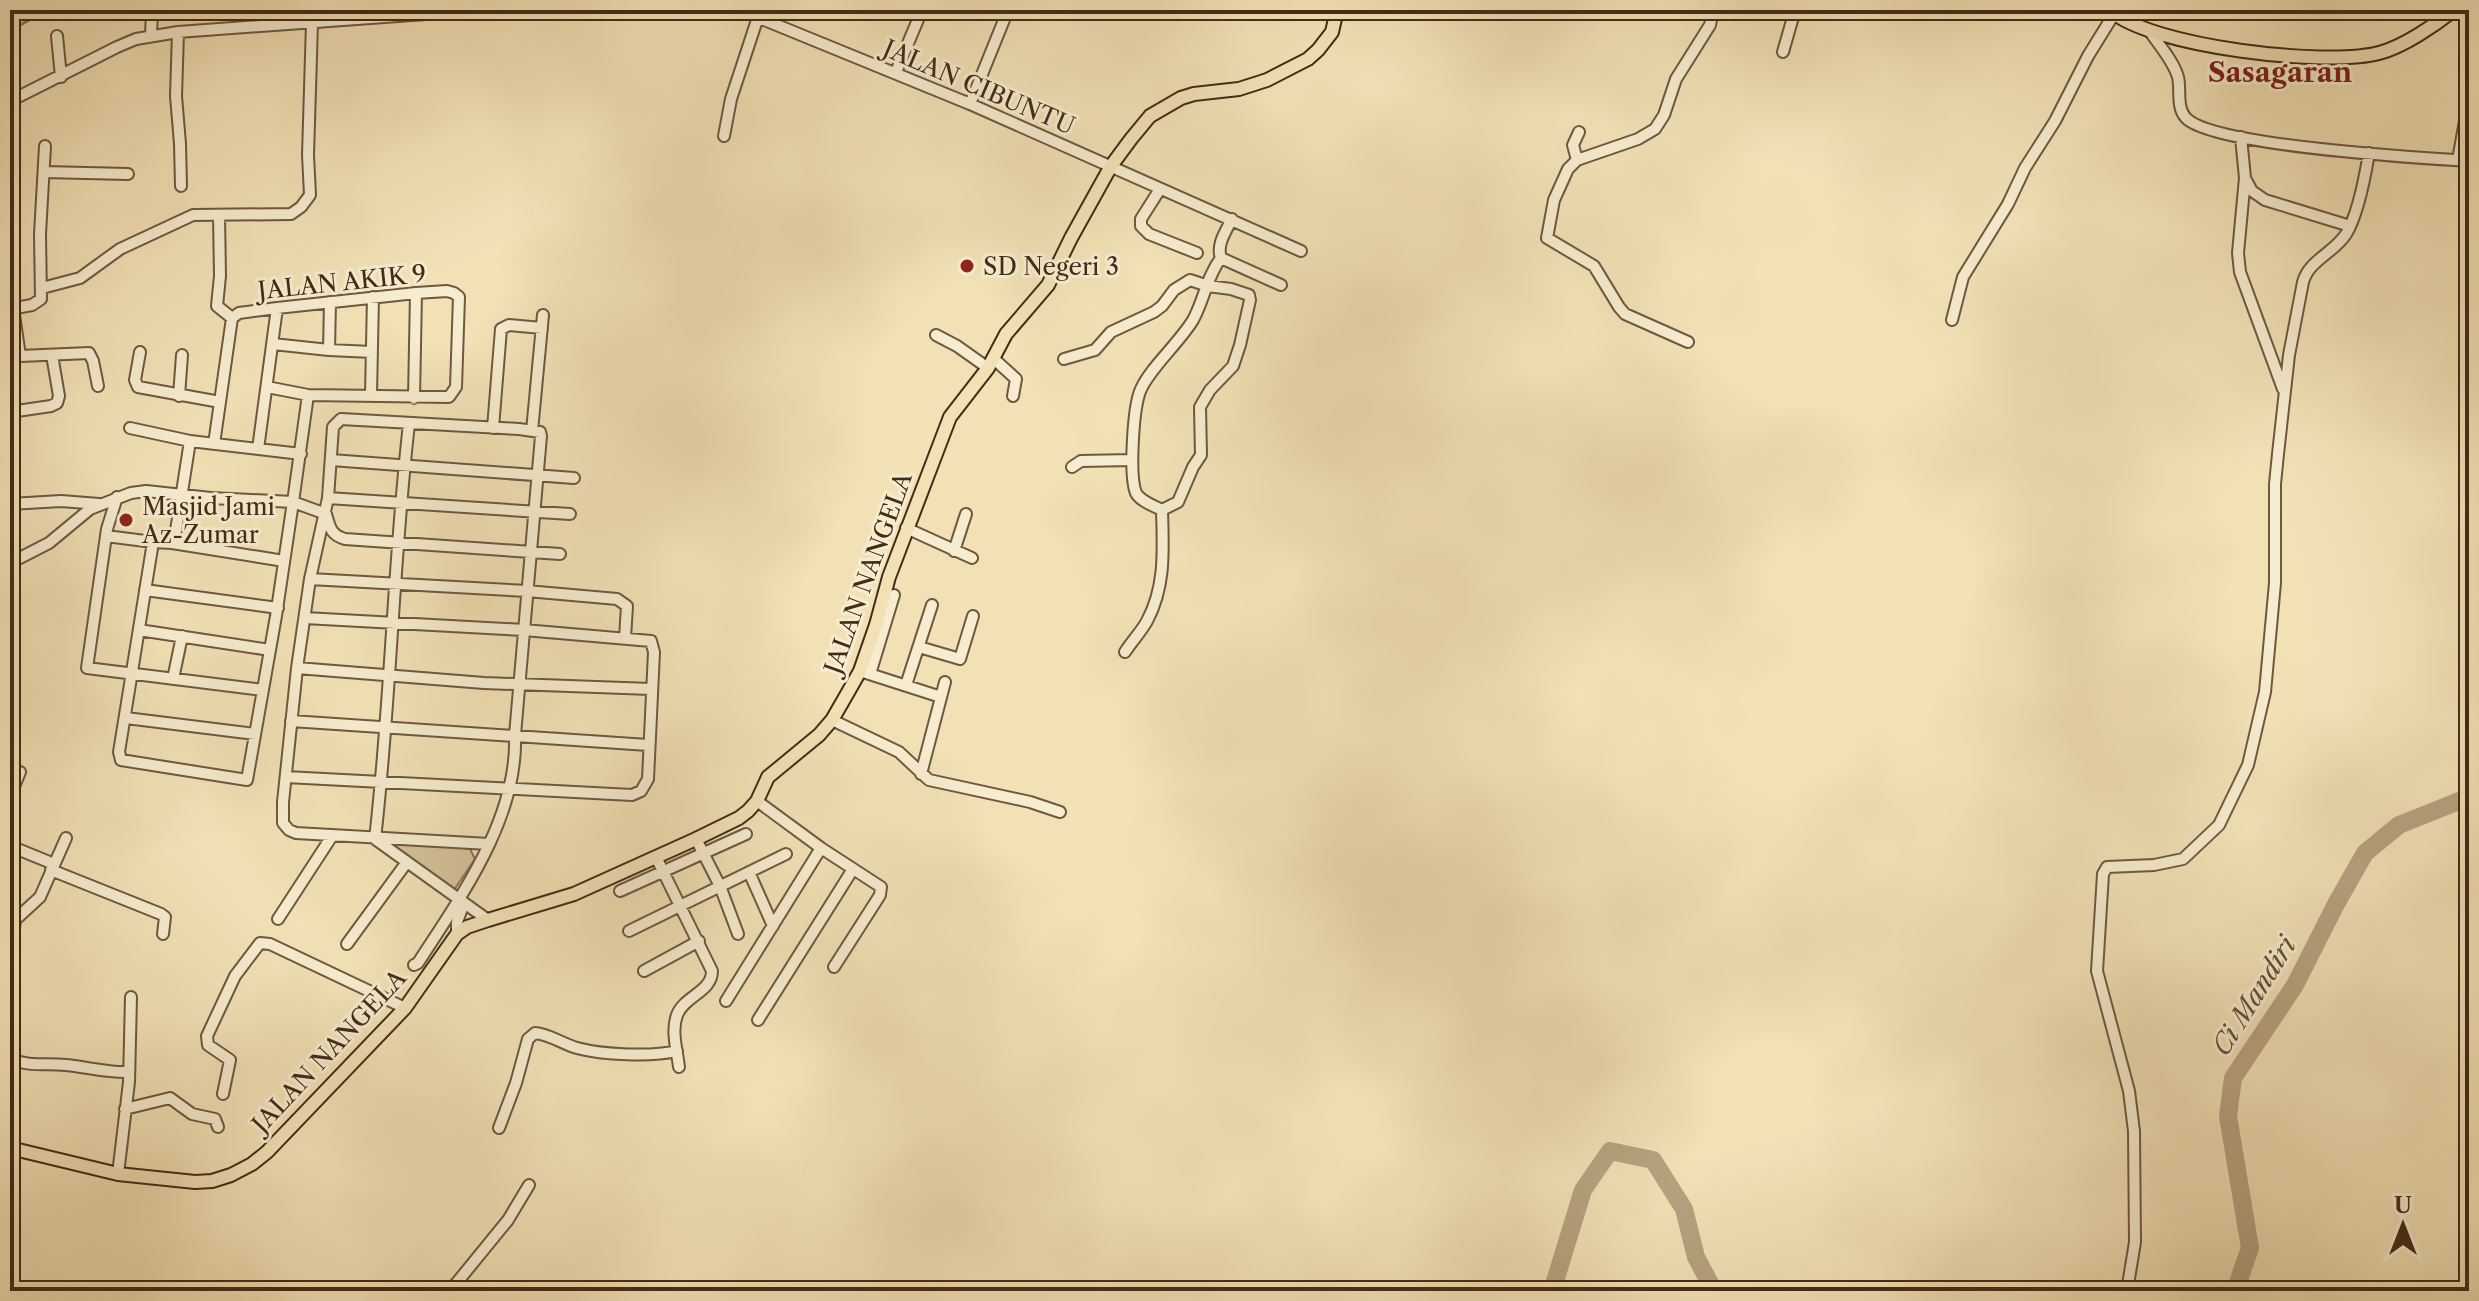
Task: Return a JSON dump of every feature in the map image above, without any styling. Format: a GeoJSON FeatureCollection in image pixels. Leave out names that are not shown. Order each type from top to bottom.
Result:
{"type":"FeatureCollection","features":[{"type":"Feature","properties":{"kind":"main road","name":"JALAN NANGELA"},"geometry":{"type":"LineString","coordinates":[[10,1148],[118,1174],[195,1182],[212,1181],[241,1170],[267,1152],[405,1008],[457,934],[467,927],[574,894],[739,818],[757,801],[768,777],[814,741],[865,672],[906,528],[950,417],[991,364],[1006,334],[1048,285],[1111,166],[1150,116],[1181,98],[1239,89],[1267,80],[1308,59],[1332,32],[1337,10]]}},
{"type":"Feature","properties":{"kind":"main road"},"geometry":{"type":"LineString","coordinates":[[2112,12],[2149,30],[2265,55],[2369,55],[2383,53],[2412,38],[2454,10]]}},
{"type":"Feature","properties":{"kind":"street"},"geometry":{"type":"LineString","coordinates":[[151,36],[152,10]]}},
{"type":"Feature","properties":{"kind":"street"},"geometry":{"type":"LineString","coordinates":[[10,101],[117,47],[151,36],[312,23],[398,12],[424,15],[481,10]]}},
{"type":"Feature","properties":{"kind":"street","name":"JALAN CIBUNTU"},"geometry":{"type":"LineString","coordinates":[[740,10],[896,72],[1301,251]]}},
{"type":"Feature","properties":{"kind":"street"},"geometry":{"type":"LineString","coordinates":[[896,72],[922,10]]}},
{"type":"Feature","properties":{"kind":"street"},"geometry":{"type":"LineString","coordinates":[[970,104],[1008,10]]}},
{"type":"Feature","properties":{"kind":"street"},"geometry":{"type":"LineString","coordinates":[[1688,342],[1625,314],[1594,266],[1547,238],[1557,191],[1568,169],[1577,160],[1620,146],[1655,129],[1669,104],[1673,84],[1707,30],[1713,10]]}},
{"type":"Feature","properties":{"kind":"street"},"geometry":{"type":"LineString","coordinates":[[1783,52],[1795,10]]}},
{"type":"Feature","properties":{"kind":"street"},"geometry":{"type":"LineString","coordinates":[[1952,320],[1963,277],[2055,121],[2112,12]]}},
{"type":"Feature","properties":{"kind":"street"},"geometry":{"type":"LineString","coordinates":[[724,136],[731,99],[758,17]]}},
{"type":"Feature","properties":{"kind":"street"},"geometry":{"type":"LineString","coordinates":[[42,288],[80,278],[120,249],[182,218],[193,215],[291,214],[310,197],[308,155],[312,23]]}},
{"type":"Feature","properties":{"kind":"street"},"geometry":{"type":"LineString","coordinates":[[2149,30],[2178,76],[2182,112],[2186,118],[2213,130],[2241,137],[2300,147],[2464,161],[2469,98]]}},
{"type":"Feature","properties":{"kind":"street"},"geometry":{"type":"LineString","coordinates":[[178,32],[176,96],[181,186]]}},
{"type":"Feature","properties":{"kind":"street"},"geometry":{"type":"LineString","coordinates":[[57,36],[61,77]]}},
{"type":"Feature","properties":{"kind":"street"},"geometry":{"type":"LineString","coordinates":[[1577,160],[1573,145],[1579,132]]}},
{"type":"Feature","properties":{"kind":"street"},"geometry":{"type":"LineString","coordinates":[[2241,137],[2245,178],[2238,253],[2240,272],[2284,391]]}},
{"type":"Feature","properties":{"kind":"street"},"geometry":{"type":"LineString","coordinates":[[45,146],[40,234],[41,299],[12,308],[20,356],[89,353],[98,386]]}},
{"type":"Feature","properties":{"kind":"street"},"geometry":{"type":"LineString","coordinates":[[2127,1291],[2135,1242],[2134,1131],[2129,1091],[2097,971],[2103,874],[2107,867],[2114,865],[2154,865],[2183,859],[2219,825],[2248,765],[2265,692],[2275,583],[2275,484],[2292,340],[2306,272],[2341,241],[2350,226],[2369,153]]}},
{"type":"Feature","properties":{"kind":"street"},"geometry":{"type":"LineString","coordinates":[[44,172],[128,174]]}},
{"type":"Feature","properties":{"kind":"street"},"geometry":{"type":"LineString","coordinates":[[2245,178],[2252,191],[2265,200],[2350,226]]}},
{"type":"Feature","properties":{"kind":"street"},"geometry":{"type":"LineString","coordinates":[[1160,189],[1141,219],[1141,226],[1149,234],[1197,253]]}},
{"type":"Feature","properties":{"kind":"street"},"geometry":{"type":"LineString","coordinates":[[214,444],[232,318],[217,306],[219,215]]}},
{"type":"Feature","properties":{"kind":"street"},"geometry":{"type":"LineString","coordinates":[[1232,219],[1222,240],[1221,258],[1281,285]]}},
{"type":"Feature","properties":{"kind":"street"},"geometry":{"type":"LineString","coordinates":[[1162,510],[1136,493],[1132,460],[1140,390],[1194,319],[1214,267],[1221,258]]}},
{"type":"Feature","properties":{"kind":"street"},"geometry":{"type":"LineString","coordinates":[[1064,359],[1095,350],[1111,332],[1154,312],[1174,290],[1190,280],[1249,295],[1233,366],[1210,390],[1200,407],[1201,455],[1178,502],[1162,510]]}},
{"type":"Feature","properties":{"kind":"street","name":"JALAN AKIK 9"},"geometry":{"type":"LineString","coordinates":[[232,318],[239,313],[373,297],[447,291],[457,295],[456,387],[448,397],[414,398]]}},
{"type":"Feature","properties":{"kind":"street"},"geometry":{"type":"LineString","coordinates":[[267,387],[308,395],[414,398],[416,293]]}},
{"type":"Feature","properties":{"kind":"street"},"geometry":{"type":"LineString","coordinates":[[371,395],[373,297]]}},
{"type":"Feature","properties":{"kind":"street"},"geometry":{"type":"LineString","coordinates":[[329,350],[330,302]]}},
{"type":"Feature","properties":{"kind":"street"},"geometry":{"type":"LineString","coordinates":[[258,449],[277,308]]}},
{"type":"Feature","properties":{"kind":"street"},"geometry":{"type":"LineString","coordinates":[[532,431],[543,315]]}},
{"type":"Feature","properties":{"kind":"street"},"geometry":{"type":"LineString","coordinates":[[493,428],[501,329],[509,325],[542,328]]}},
{"type":"Feature","properties":{"kind":"street"},"geometry":{"type":"LineString","coordinates":[[936,335],[1016,379],[1013,396]]}},
{"type":"Feature","properties":{"kind":"street"},"geometry":{"type":"LineString","coordinates":[[273,344],[372,352]]}},
{"type":"Feature","properties":{"kind":"street"},"geometry":{"type":"LineString","coordinates":[[140,352],[135,380],[138,387],[220,402]]}},
{"type":"Feature","properties":{"kind":"street"},"geometry":{"type":"LineString","coordinates":[[10,412],[57,403],[59,396],[52,355]]}},
{"type":"Feature","properties":{"kind":"street"},"geometry":{"type":"LineString","coordinates":[[179,396],[182,355]]}},
{"type":"Feature","properties":{"kind":"street"},"geometry":{"type":"LineString","coordinates":[[153,542],[119,754],[121,760],[247,780],[278,608],[308,395]]}},
{"type":"Feature","properties":{"kind":"street"},"geometry":{"type":"LineString","coordinates":[[414,965],[461,902],[489,844],[510,789],[541,436],[540,432],[532,431],[341,419],[333,427],[328,498],[310,579],[297,668],[283,813],[286,827],[296,833],[489,844]]}},
{"type":"Feature","properties":{"kind":"street"},"geometry":{"type":"LineString","coordinates":[[375,839],[387,727],[409,424]]}},
{"type":"Feature","properties":{"kind":"street"},"geometry":{"type":"LineString","coordinates":[[130,428],[190,441],[301,454]]}},
{"type":"Feature","properties":{"kind":"street"},"geometry":{"type":"LineString","coordinates":[[172,543],[177,530],[190,441]]}},
{"type":"Feature","properties":{"kind":"street"},"geometry":{"type":"LineString","coordinates":[[331,460],[574,478]]}},
{"type":"Feature","properties":{"kind":"street"},"geometry":{"type":"LineString","coordinates":[[1072,467],[1081,461],[1132,460]]}},
{"type":"Feature","properties":{"kind":"street"},"geometry":{"type":"LineString","coordinates":[[12,558],[49,543],[99,504],[146,491],[294,502],[323,512],[335,536],[345,539],[560,554]]}},
{"type":"Feature","properties":{"kind":"street"},"geometry":{"type":"LineString","coordinates":[[117,497],[106,536],[87,668],[263,690]]}},
{"type":"Feature","properties":{"kind":"street"},"geometry":{"type":"LineString","coordinates":[[328,498],[570,514]]}},
{"type":"Feature","properties":{"kind":"street"},"geometry":{"type":"LineString","coordinates":[[10,504],[61,501],[99,504]]}},
{"type":"Feature","properties":{"kind":"street"},"geometry":{"type":"LineString","coordinates":[[1125,652],[1146,623],[1156,598],[1163,566],[1162,510]]}},
{"type":"Feature","properties":{"kind":"street"},"geometry":{"type":"LineString","coordinates":[[954,551],[966,514]]}},
{"type":"Feature","properties":{"kind":"street"},"geometry":{"type":"LineString","coordinates":[[906,528],[972,558]]}},
{"type":"Feature","properties":{"kind":"street"},"geometry":{"type":"LineString","coordinates":[[106,536],[284,561]]}},
{"type":"Feature","properties":{"kind":"street"},"geometry":{"type":"LineString","coordinates":[[310,579],[396,582],[622,600],[628,611],[625,638]]}},
{"type":"Feature","properties":{"kind":"street"},"geometry":{"type":"LineString","coordinates":[[145,590],[278,608]]}},
{"type":"Feature","properties":{"kind":"street"},"geometry":{"type":"LineString","coordinates":[[894,595],[865,672],[941,697]]}},
{"type":"Feature","properties":{"kind":"street"},"geometry":{"type":"LineString","coordinates":[[906,685],[932,605]]}},
{"type":"Feature","properties":{"kind":"street"},"geometry":{"type":"LineString","coordinates":[[919,647],[960,659],[973,616]]}},
{"type":"Feature","properties":{"kind":"street"},"geometry":{"type":"LineString","coordinates":[[286,777],[632,795],[644,788],[648,779],[653,644],[647,640],[305,618]]}},
{"type":"Feature","properties":{"kind":"street"},"geometry":{"type":"LineString","coordinates":[[139,630],[270,650]]}},
{"type":"Feature","properties":{"kind":"street"},"geometry":{"type":"LineString","coordinates":[[173,679],[182,636]]}},
{"type":"Feature","properties":{"kind":"street"},"geometry":{"type":"LineString","coordinates":[[297,668],[651,689]]}},
{"type":"Feature","properties":{"kind":"street"},"geometry":{"type":"LineString","coordinates":[[921,774],[945,682]]}},
{"type":"Feature","properties":{"kind":"street"},"geometry":{"type":"LineString","coordinates":[[126,718],[255,734]]}},
{"type":"Feature","properties":{"kind":"street"},"geometry":{"type":"LineString","coordinates":[[832,720],[899,752],[929,780],[1030,802],[1060,812]]}},
{"type":"Feature","properties":{"kind":"street"},"geometry":{"type":"LineString","coordinates":[[291,721],[648,745]]}},
{"type":"Feature","properties":{"kind":"street"},"geometry":{"type":"LineString","coordinates":[[10,796],[20,772]]}},
{"type":"Feature","properties":{"kind":"street"},"geometry":{"type":"LineString","coordinates":[[757,801],[881,887],[881,892],[834,967]]}},
{"type":"Feature","properties":{"kind":"street"},"geometry":{"type":"LineString","coordinates":[[620,891],[746,834]]}},
{"type":"Feature","properties":{"kind":"street"},"geometry":{"type":"LineString","coordinates":[[278,919],[332,836]]}},
{"type":"Feature","properties":{"kind":"street"},"geometry":{"type":"LineString","coordinates":[[10,965],[15,920],[40,897],[66,838]]}},
{"type":"Feature","properties":{"kind":"street"},"geometry":{"type":"LineString","coordinates":[[375,839],[488,920]]}},
{"type":"Feature","properties":{"kind":"street"},"geometry":{"type":"LineString","coordinates":[[696,839],[720,886],[738,934]]}},
{"type":"Feature","properties":{"kind":"street"},"geometry":{"type":"LineString","coordinates":[[10,846],[161,914],[165,917],[163,934]]}},
{"type":"Feature","properties":{"kind":"street"},"geometry":{"type":"LineString","coordinates":[[726,1001],[821,848]]}},
{"type":"Feature","properties":{"kind":"street"},"geometry":{"type":"LineString","coordinates":[[629,931],[786,854]]}},
{"type":"Feature","properties":{"kind":"street"},"geometry":{"type":"LineString","coordinates":[[656,857],[710,964],[711,980],[679,1010],[674,1027],[679,1067]]}},
{"type":"Feature","properties":{"kind":"street"},"geometry":{"type":"LineString","coordinates":[[347,944],[407,862]]}},
{"type":"Feature","properties":{"kind":"street"},"geometry":{"type":"LineString","coordinates":[[758,1020],[853,869]]}},
{"type":"Feature","properties":{"kind":"street"},"geometry":{"type":"LineString","coordinates":[[749,872],[773,926]]}},
{"type":"Feature","properties":{"kind":"street"},"geometry":{"type":"LineString","coordinates":[[457,934],[461,902]]}},
{"type":"Feature","properties":{"kind":"street"},"geometry":{"type":"LineString","coordinates":[[644,971],[699,941]]}},
{"type":"Feature","properties":{"kind":"street"},"geometry":{"type":"LineString","coordinates":[[223,1094],[230,1060],[208,1045],[207,1036],[235,976],[260,943],[270,944],[405,1008]]}},
{"type":"Feature","properties":{"kind":"street"},"geometry":{"type":"LineString","coordinates":[[118,1174],[129,1072],[131,997]]}},
{"type":"Feature","properties":{"kind":"street"},"geometry":{"type":"LineString","coordinates":[[499,1128],[528,1039],[535,1033],[575,1048],[596,1051],[652,1054],[677,1051]]}},
{"type":"Feature","properties":{"kind":"street"},"geometry":{"type":"LineString","coordinates":[[10,1059],[34,1066],[63,1065],[129,1072]]}},
{"type":"Feature","properties":{"kind":"street"},"geometry":{"type":"LineString","coordinates":[[125,1109],[170,1098],[192,1114],[215,1119],[218,1127]]}},
{"type":"Feature","properties":{"kind":"street"},"geometry":{"type":"LineString","coordinates":[[450,1291],[508,1220],[529,1185]]}},
{"type":"Feature","properties":{"kind":"shaded area"},"geometry":{"type":"Polygon","coordinates":[[[391,842],[469,847],[475,859],[454,890],[388,845],[391,842]]]}},
{"type":"Feature","properties":{"kind":"waterway"},"geometry":{"type":"LineString","coordinates":[[10,33],[34,18],[63,10]]}},
{"type":"Feature","properties":{"kind":"waterway","name":"Ci Mandiri"},"geometry":{"type":"LineString","coordinates":[[2235,1291],[2250,1248],[2228,1116],[2233,1078],[2295,985],[2365,853],[2399,825],[2469,799]]}},
{"type":"Feature","properties":{"kind":"waterway","name":"Ci Mandiri"},"geometry":{"type":"LineString","coordinates":[[1552,1291],[1583,1190],[1610,1151],[1653,1160],[1684,1209],[1696,1257],[1714,1291]]}},
{"type":"Feature","properties":{"kind":"place","name":"SD Negeri 3"},"geometry":{"type":"Point","coordinates":[967,266]}},
{"type":"Feature","properties":{"kind":"place","name":"Masjid Jami Az-Zumar"},"geometry":{"type":"Point","coordinates":[126,520]}},
{"type":"Feature","properties":{"kind":"district","name":"Sasagaran"},"geometry":{"type":"Point","coordinates":[2280,72]}}]}
